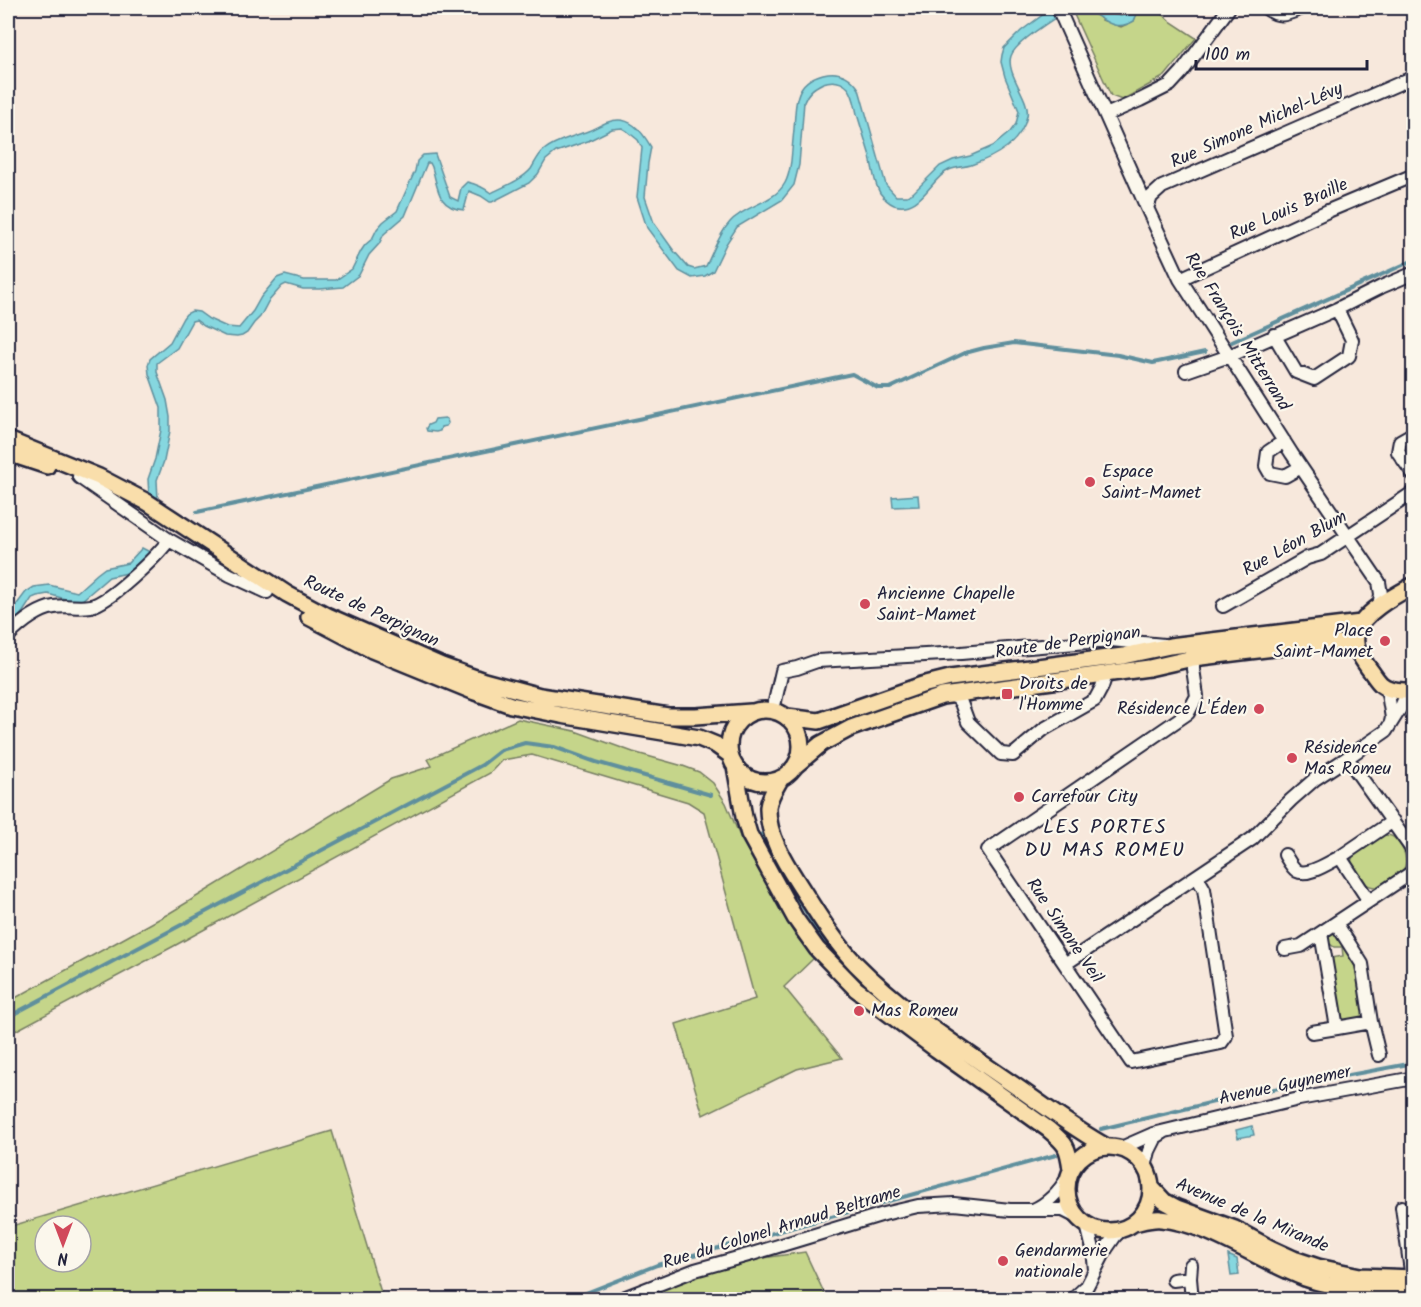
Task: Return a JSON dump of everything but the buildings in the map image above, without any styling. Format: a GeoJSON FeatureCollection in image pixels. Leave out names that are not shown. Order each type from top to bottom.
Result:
{"type":"FeatureCollection","features":[{"type":"Feature","properties":{"kind":"main road","name":"Route de Perpignan"},"geometry":{"type":"LineString","coordinates":[[8,440],[99,477],[147,502],[289,595],[328,616],[442,666],[484,681],[540,696],[657,715],[696,716],[751,712]]}},
{"type":"Feature","properties":{"kind":"main road","name":"Route de Perpignan"},"geometry":{"type":"LineString","coordinates":[[8,453],[80,477],[144,510],[267,591],[330,629],[372,650],[511,705],[699,738],[716,745],[732,761]]}},
{"type":"Feature","properties":{"kind":"main road"},"geometry":{"type":"LineString","coordinates":[[1409,587],[1371,613],[1361,623],[1356,634],[1360,656],[1380,684],[1396,691],[1411,690]]}},
{"type":"Feature","properties":{"kind":"main road","name":"Route de Perpignan"},"geometry":{"type":"LineString","coordinates":[[780,714],[819,721],[922,685],[950,678],[1123,656],[1170,646],[1361,623]]}},
{"type":"Feature","properties":{"kind":"main road","name":"Route de Perpignan"},"geometry":{"type":"LineString","coordinates":[[796,765],[821,744],[851,728],[942,696],[1149,668],[1193,658],[1330,641],[1357,648]]}},
{"type":"Feature","properties":{"kind":"main road"},"geometry":{"type":"LineString","coordinates":[[732,761],[742,774],[751,779],[771,782],[781,778],[796,765],[800,756],[800,734],[794,724],[780,714],[762,710],[751,712],[735,725],[730,735],[729,745],[732,761],[744,817],[749,834],[795,918],[816,949],[856,989],[1064,1143],[1069,1155],[1070,1173],[1066,1191],[1070,1205],[1082,1221],[1100,1230],[1112,1231],[1129,1226],[1144,1213],[1151,1187],[1145,1167],[1135,1155],[1081,1133],[943,1036],[889,995],[855,963],[833,936],[795,878],[778,847],[769,821],[768,805],[781,778]]}},
{"type":"Feature","properties":{"kind":"main road"},"geometry":{"type":"LineString","coordinates":[[1070,1173],[1080,1158],[1093,1150],[1114,1148]]}},
{"type":"Feature","properties":{"kind":"main road","name":"Avenue de la Mirande"},"geometry":{"type":"LineString","coordinates":[[1151,1187],[1164,1200],[1177,1208],[1235,1229],[1270,1248],[1318,1268],[1413,1283]]}},
{"type":"Feature","properties":{"kind":"main road","name":"Avenue de la Mirande"},"geometry":{"type":"LineString","coordinates":[[1129,1226],[1159,1219],[1177,1222],[1210,1233],[1288,1271],[1333,1286],[1358,1289],[1413,1283]]}},
{"type":"Feature","properties":{"kind":"street","name":"Rue François Mitterrand"},"geometry":{"type":"LineString","coordinates":[[1058,8],[1149,203],[1180,279],[1301,467],[1379,582]]}},
{"type":"Feature","properties":{"kind":"street"},"geometry":{"type":"LineString","coordinates":[[1106,115],[1170,85],[1229,8]]}},
{"type":"Feature","properties":{"kind":"street"},"geometry":{"type":"LineString","coordinates":[[1266,8],[1273,14],[1282,15],[1302,8]]}},
{"type":"Feature","properties":{"kind":"street","name":"Rue Simone Michel-Lévy"},"geometry":{"type":"LineString","coordinates":[[1149,203],[1162,187],[1413,77]]}},
{"type":"Feature","properties":{"kind":"street","name":"Rue Louis Braille"},"geometry":{"type":"LineString","coordinates":[[1180,279],[1413,175]]}},
{"type":"Feature","properties":{"kind":"street"},"geometry":{"type":"LineString","coordinates":[[1186,371],[1229,356],[1413,273]]}},
{"type":"Feature","properties":{"kind":"street"},"geometry":{"type":"LineString","coordinates":[[1274,335],[1296,372],[1314,379],[1349,356],[1352,340],[1337,309]]}},
{"type":"Feature","properties":{"kind":"street"},"geometry":{"type":"LineString","coordinates":[[1413,433],[1400,441],[1398,452],[1413,475]]}},
{"type":"Feature","properties":{"kind":"street"},"geometry":{"type":"LineString","coordinates":[[1284,441],[1268,452],[1266,466],[1270,473],[1285,476],[1301,467]]}},
{"type":"Feature","properties":{"kind":"street"},"geometry":{"type":"LineString","coordinates":[[80,477],[169,540],[230,575],[267,591]]}},
{"type":"Feature","properties":{"kind":"street","name":"Rue Léon Blum"},"geometry":{"type":"LineString","coordinates":[[1223,606],[1307,558],[1321,554],[1413,492]]}},
{"type":"Feature","properties":{"kind":"street"},"geometry":{"type":"LineString","coordinates":[[8,636],[42,611],[54,607],[93,606],[114,593],[169,540]]}},
{"type":"Feature","properties":{"kind":"street"},"geometry":{"type":"LineString","coordinates":[[1379,582],[1388,588],[1401,591],[1409,587]]}},
{"type":"Feature","properties":{"kind":"street"},"geometry":{"type":"LineString","coordinates":[[1378,608],[1381,594],[1379,582]]}},
{"type":"Feature","properties":{"kind":"street"},"geometry":{"type":"LineString","coordinates":[[780,714],[782,671],[816,661],[974,652],[1111,640],[1170,646]]}},
{"type":"Feature","properties":{"kind":"street","name":"Rue Simone Veil"},"geometry":{"type":"LineString","coordinates":[[1193,658],[1197,696],[1188,713],[988,850],[1131,1062],[1221,1043],[1226,1036],[1204,889],[1197,877]]}},
{"type":"Feature","properties":{"kind":"street"},"geometry":{"type":"LineString","coordinates":[[950,695],[961,703],[968,722],[1001,754],[1013,755],[1044,729],[1095,700],[1106,674]]}},
{"type":"Feature","properties":{"kind":"street"},"geometry":{"type":"LineString","coordinates":[[1386,731],[1392,718],[1387,688]]}},
{"type":"Feature","properties":{"kind":"street"},"geometry":{"type":"LineString","coordinates":[[1065,964],[1252,839],[1315,779],[1386,731],[1411,690]]}},
{"type":"Feature","properties":{"kind":"street"},"geometry":{"type":"LineString","coordinates":[[1347,758],[1413,852]]}},
{"type":"Feature","properties":{"kind":"street"},"geometry":{"type":"LineString","coordinates":[[1285,855],[1293,868],[1304,873],[1340,857],[1393,821]]}},
{"type":"Feature","properties":{"kind":"street"},"geometry":{"type":"LineString","coordinates":[[1340,857],[1369,901]]}},
{"type":"Feature","properties":{"kind":"street"},"geometry":{"type":"LineString","coordinates":[[1284,949],[1301,946],[1413,871]]}},
{"type":"Feature","properties":{"kind":"street"},"geometry":{"type":"LineString","coordinates":[[1336,923],[1362,964],[1378,1055]]}},
{"type":"Feature","properties":{"kind":"street"},"geometry":{"type":"LineString","coordinates":[[1321,933],[1337,1028]]}},
{"type":"Feature","properties":{"kind":"street"},"geometry":{"type":"LineString","coordinates":[[1312,1032],[1371,1022]]}},
{"type":"Feature","properties":{"kind":"street","name":"Avenue Guynemer"},"geometry":{"type":"LineString","coordinates":[[1114,1148],[1165,1131],[1299,1099],[1413,1078]]}},
{"type":"Feature","properties":{"kind":"street"},"geometry":{"type":"LineString","coordinates":[[1145,1167],[1155,1137],[1165,1131]]}},
{"type":"Feature","properties":{"kind":"street"},"geometry":{"type":"LineString","coordinates":[[1031,1210],[1049,1200],[1060,1190],[1070,1173]]}},
{"type":"Feature","properties":{"kind":"street","name":"Rue du Colonel Arnaud Beltrame"},"geometry":{"type":"LineString","coordinates":[[618,1299],[695,1270],[918,1206],[954,1204],[1010,1210],[1063,1210],[1082,1221]]}},
{"type":"Feature","properties":{"kind":"street"},"geometry":{"type":"LineString","coordinates":[[1402,1207],[1413,1283]]}},
{"type":"Feature","properties":{"kind":"street"},"geometry":{"type":"LineString","coordinates":[[1082,1221],[1093,1249],[1095,1271]]}},
{"type":"Feature","properties":{"kind":"street"},"geometry":{"type":"LineString","coordinates":[[1072,1299],[1087,1286],[1114,1236],[1129,1226]]}},
{"type":"Feature","properties":{"kind":"street"},"geometry":{"type":"LineString","coordinates":[[1191,1265],[1192,1299]]}},
{"type":"Feature","properties":{"kind":"street"},"geometry":{"type":"LineString","coordinates":[[1173,1280],[1190,1278]]}},
{"type":"Feature","properties":{"kind":"green space"},"geometry":{"type":"Polygon","coordinates":[[[1071,8],[1083,8],[1095,13],[1102,20],[1121,27],[1134,21],[1139,8],[1156,8],[1170,21],[1196,38],[1165,76],[1122,100],[1111,96],[1071,8]]]}},
{"type":"Feature","properties":{"kind":"green space"},"geometry":{"type":"Polygon","coordinates":[[[1103,8],[1129,8],[1126,14],[1121,16],[1112,14],[1103,8]]]}},
{"type":"Feature","properties":{"kind":"green space"},"geometry":{"type":"Polygon","coordinates":[[[518,719],[575,731],[633,752],[683,766],[699,772],[713,783],[726,803],[741,839],[795,935],[814,958],[784,987],[842,1058],[797,1069],[703,1115],[676,1024],[755,999],[704,812],[688,802],[532,755],[502,760],[490,773],[174,946],[8,1033],[8,1002],[168,914],[391,779],[432,766],[428,759],[518,719]]]}},
{"type":"Feature","properties":{"kind":"green space"},"geometry":{"type":"Polygon","coordinates":[[[1379,835],[1390,835],[1396,840],[1402,848],[1406,862],[1405,867],[1397,876],[1378,887],[1373,887],[1362,881],[1351,865],[1357,851],[1379,835]]]}},
{"type":"Feature","properties":{"kind":"green space"},"geometry":{"type":"Polygon","coordinates":[[[1334,932],[1353,958],[1365,1014],[1353,1021],[1341,1018],[1331,958],[1343,956],[1342,947],[1334,947],[1329,943],[1329,934],[1334,932]]]}},
{"type":"Feature","properties":{"kind":"green space"},"geometry":{"type":"Polygon","coordinates":[[[332,1131],[383,1299],[8,1299],[8,1227],[33,1220],[33,1274],[93,1274],[93,1214],[52,1214],[332,1131]]]}},
{"type":"Feature","properties":{"kind":"green space"},"geometry":{"type":"Polygon","coordinates":[[[805,1252],[827,1299],[637,1299],[697,1276],[763,1258],[805,1252]]]}},
{"type":"Feature","properties":{"kind":"water"},"geometry":{"type":"Polygon","coordinates":[[[1052,8],[1071,8],[1028,37],[1011,56],[1012,71],[1025,102],[1027,116],[1020,134],[1006,147],[980,162],[942,174],[918,200],[911,204],[894,205],[880,193],[874,178],[869,153],[850,91],[833,81],[823,83],[811,91],[804,102],[799,165],[794,185],[782,200],[737,227],[713,271],[705,276],[692,278],[679,271],[647,228],[637,197],[642,148],[638,140],[622,128],[612,129],[588,141],[556,152],[546,160],[538,174],[529,183],[492,202],[469,191],[464,210],[448,205],[440,196],[432,167],[430,163],[427,163],[405,216],[384,234],[369,255],[359,275],[343,287],[303,289],[286,284],[268,302],[260,317],[242,336],[225,336],[196,320],[192,321],[177,348],[157,363],[157,372],[167,400],[170,431],[164,461],[157,480],[158,500],[149,496],[148,479],[161,430],[161,408],[148,365],[150,359],[170,342],[186,314],[192,311],[199,312],[227,327],[239,328],[277,278],[285,275],[304,280],[336,280],[352,269],[361,251],[372,239],[377,229],[397,211],[415,171],[417,161],[423,155],[435,154],[450,197],[458,201],[461,188],[467,182],[491,193],[523,177],[542,152],[553,144],[608,122],[622,120],[628,122],[639,130],[651,147],[645,197],[654,223],[674,251],[688,267],[694,269],[706,266],[719,238],[736,216],[767,200],[785,183],[791,161],[795,109],[799,93],[809,80],[828,73],[837,73],[846,76],[856,85],[886,185],[896,196],[907,196],[913,193],[940,166],[993,146],[1010,132],[1016,124],[1019,111],[1001,62],[1004,48],[1021,31],[1052,8]]]}},
{"type":"Feature","properties":{"kind":"water"},"geometry":{"type":"Polygon","coordinates":[[[1083,8],[1103,8],[1112,14],[1121,16],[1126,14],[1129,8],[1139,8],[1134,21],[1119,26],[1083,8]]]}},
{"type":"Feature","properties":{"kind":"water"},"geometry":{"type":"Polygon","coordinates":[[[445,418],[448,423],[441,427],[440,431],[427,431],[428,425],[435,419],[445,418]]]}},
{"type":"Feature","properties":{"kind":"water"},"geometry":{"type":"Polygon","coordinates":[[[918,495],[919,506],[893,507],[892,497],[918,495]]]}},
{"type":"Feature","properties":{"kind":"water"},"geometry":{"type":"Polygon","coordinates":[[[142,548],[150,552],[132,572],[109,577],[81,601],[72,601],[48,594],[32,598],[8,628],[8,616],[26,592],[34,587],[49,585],[77,592],[105,568],[128,563],[142,548]]]}},
{"type":"Feature","properties":{"kind":"water"},"geometry":{"type":"Polygon","coordinates":[[[1252,1126],[1254,1135],[1238,1138],[1236,1130],[1252,1126]]]}},
{"type":"Feature","properties":{"kind":"water"},"geometry":{"type":"Polygon","coordinates":[[[1228,1255],[1237,1259],[1239,1275],[1231,1276],[1228,1255]]]}},
{"type":"Feature","properties":{"kind":"waterway"},"geometry":{"type":"LineString","coordinates":[[1232,342],[1414,260]]}},
{"type":"Feature","properties":{"kind":"waterway"},"geometry":{"type":"LineString","coordinates":[[197,512],[852,374],[878,388],[890,388],[965,353],[1014,343],[1118,355],[1153,363],[1205,352]]}},
{"type":"Feature","properties":{"kind":"waterway"},"geometry":{"type":"LineString","coordinates":[[8,1017],[482,765],[501,750],[525,743],[554,747],[596,762],[711,795]]}},
{"type":"Feature","properties":{"kind":"waterway"},"geometry":{"type":"LineString","coordinates":[[762,834],[771,852]]}},
{"type":"Feature","properties":{"kind":"waterway"},"geometry":{"type":"LineString","coordinates":[[778,864],[830,950],[869,986]]}},
{"type":"Feature","properties":{"kind":"waterway"},"geometry":{"type":"LineString","coordinates":[[1101,1129],[1247,1094],[1414,1063]]}},
{"type":"Feature","properties":{"kind":"waterway"},"geometry":{"type":"LineString","coordinates":[[568,1300],[657,1265],[1056,1155]]}},
{"type":"Feature","properties":{"kind":"place","name":"Espace Saint-Mamet"},"geometry":{"type":"Point","coordinates":[1090,482]}},
{"type":"Feature","properties":{"kind":"place","name":"Ancienne Chapelle Saint-Mamet"},"geometry":{"type":"Point","coordinates":[865,604]}},
{"type":"Feature","properties":{"kind":"place","name":"Place Saint-Mamet"},"geometry":{"type":"Point","coordinates":[1385,641]}},
{"type":"Feature","properties":{"kind":"place","name":"Droits de l'Homme"},"geometry":{"type":"Point","coordinates":[1007,694]}},
{"type":"Feature","properties":{"kind":"place","name":"Résidence L'Éden"},"geometry":{"type":"Point","coordinates":[1259,709]}},
{"type":"Feature","properties":{"kind":"place","name":"Résidence Mas Romeu"},"geometry":{"type":"Point","coordinates":[1292,758]}},
{"type":"Feature","properties":{"kind":"place","name":"Carrefour City"},"geometry":{"type":"Point","coordinates":[1019,797]}},
{"type":"Feature","properties":{"kind":"place","name":"Mas Romeu"},"geometry":{"type":"Point","coordinates":[859,1011]}},
{"type":"Feature","properties":{"kind":"place","name":"Gendarmerie nationale"},"geometry":{"type":"Point","coordinates":[1003,1261]}},
{"type":"Feature","properties":{"kind":"district","name":"LES PORTES DU MAS ROMEU"},"geometry":{"type":"Point","coordinates":[1105,840]}}]}
